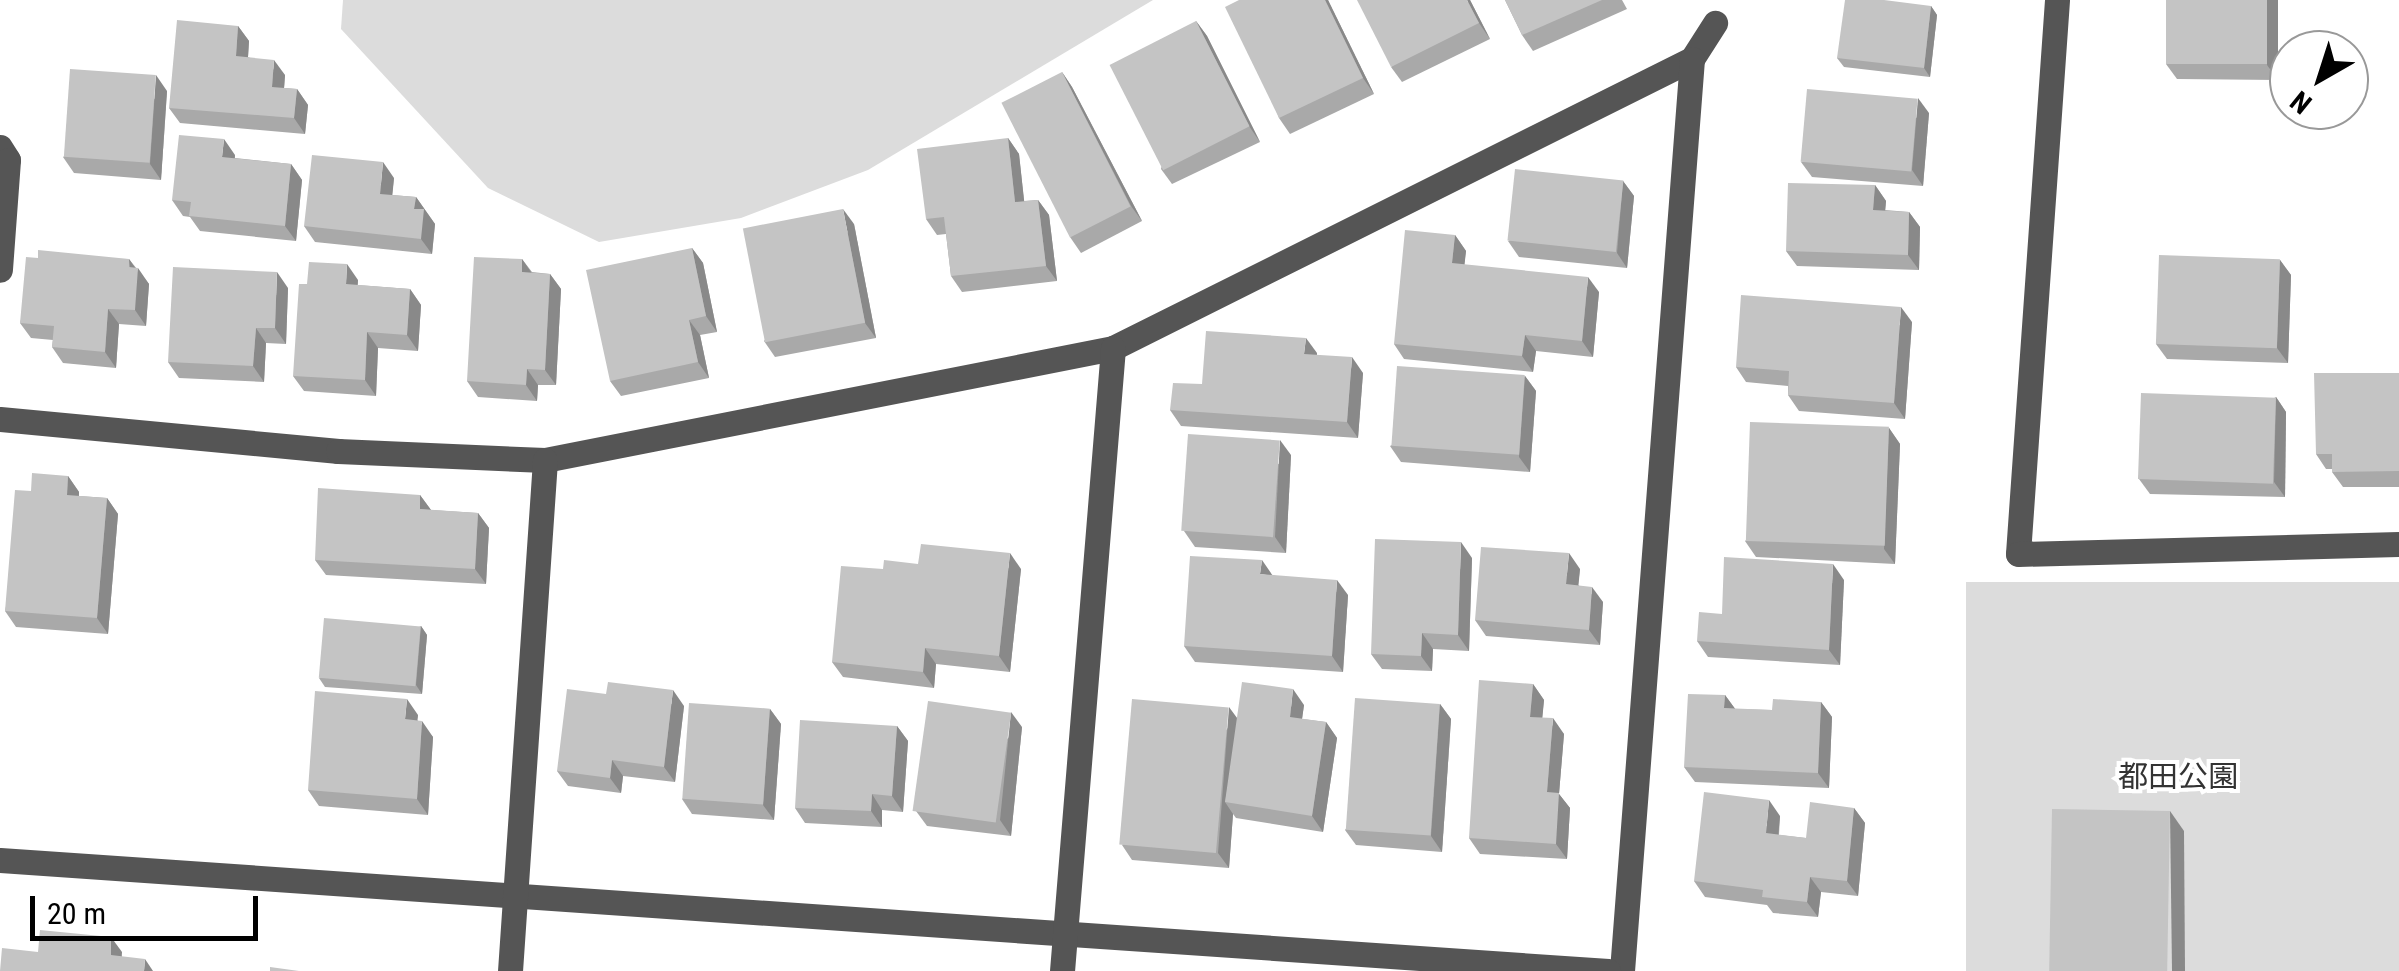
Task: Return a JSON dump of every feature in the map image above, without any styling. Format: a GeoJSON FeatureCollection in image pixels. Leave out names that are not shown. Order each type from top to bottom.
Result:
{"type":"FeatureCollection","features":[{"type":"Feature","properties":{"kind":"street"},"geometry":{"type":"LineString","coordinates":[[2057,0],[2018,554],[2399,544]]}},
{"type":"Feature","properties":{"kind":"street"},"geometry":{"type":"LineString","coordinates":[[1622,971],[1692,59],[1715,23]]}},
{"type":"Feature","properties":{"kind":"street"},"geometry":{"type":"LineString","coordinates":[[0,419],[338,451],[544,460],[1113,348],[1692,59]]}},
{"type":"Feature","properties":{"kind":"street"},"geometry":{"type":"LineString","coordinates":[[0,147],[8,160],[0,270]]}},
{"type":"Feature","properties":{"kind":"street"},"geometry":{"type":"LineString","coordinates":[[1062,971],[1113,348]]}},
{"type":"Feature","properties":{"kind":"street"},"geometry":{"type":"LineString","coordinates":[[510,971],[544,460]]}},
{"type":"Feature","properties":{"kind":"street"},"geometry":{"type":"LineString","coordinates":[[0,860],[1608,971]]}},
{"type":"Feature","properties":{"kind":"green space"},"geometry":{"type":"Polygon","coordinates":[[[343,0],[1153,0],[868,170],[741,218],[599,242],[488,188],[341,29],[343,0]]]}},
{"type":"Feature","properties":{"kind":"green space","name":"都田公園"},"geometry":{"type":"Polygon","coordinates":[[[1966,582],[2399,582],[2399,971],[1966,971],[1966,582]]]}},
{"type":"Feature","properties":{"kind":"building"},"geometry":{"type":"Polygon","coordinates":[[[1239,0],[1325,0],[1363,78],[1279,118],[1225,7],[1239,0]]]}},
{"type":"Feature","properties":{"kind":"building"},"geometry":{"type":"Polygon","coordinates":[[[1357,0],[1467,0],[1479,23],[1391,67],[1357,0]]]}},
{"type":"Feature","properties":{"kind":"building"},"geometry":{"type":"Polygon","coordinates":[[[1505,0],[1602,0],[1522,35],[1505,0]]]}},
{"type":"Feature","properties":{"kind":"building"},"geometry":{"type":"Polygon","coordinates":[[[1845,0],[1931,6],[1924,68],[1837,58],[1845,0]]]}},
{"type":"Feature","properties":{"kind":"building"},"geometry":{"type":"Polygon","coordinates":[[[2166,0],[2267,0],[2267,64],[2166,64],[2166,0]]]}},
{"type":"Feature","properties":{"kind":"building"},"geometry":{"type":"Polygon","coordinates":[[[177,20],[238,26],[236,56],[274,60],[272,87],[297,89],[294,118],[169,108],[177,20]]]}},
{"type":"Feature","properties":{"kind":"building"},"geometry":{"type":"Polygon","coordinates":[[[1196,21],[1250,126],[1163,170],[1110,65],[1196,21]]]}},
{"type":"Feature","properties":{"kind":"building"},"geometry":{"type":"Polygon","coordinates":[[[70,69],[156,75],[150,163],[64,157],[70,69]]]}},
{"type":"Feature","properties":{"kind":"building"},"geometry":{"type":"Polygon","coordinates":[[[1062,72],[1131,207],[1070,237],[1001,103],[1062,72]]]}},
{"type":"Feature","properties":{"kind":"building"},"geometry":{"type":"Polygon","coordinates":[[[1807,89],[1918,99],[1911,171],[1801,162],[1807,89]]]}},
{"type":"Feature","properties":{"kind":"building"},"geometry":{"type":"Polygon","coordinates":[[[179,135],[224,139],[222,157],[291,164],[285,226],[189,216],[191,202],[172,200],[179,135]]]}},
{"type":"Feature","properties":{"kind":"building"},"geometry":{"type":"Polygon","coordinates":[[[1008,138],[1015,202],[1038,200],[1046,266],[951,276],[944,217],[926,219],[917,149],[1008,138]]]}},
{"type":"Feature","properties":{"kind":"building"},"geometry":{"type":"Polygon","coordinates":[[[312,155],[383,162],[380,194],[416,197],[414,209],[424,209],[421,239],[304,226],[312,155]]]}},
{"type":"Feature","properties":{"kind":"building"},"geometry":{"type":"Polygon","coordinates":[[[1515,169],[1623,180],[1616,252],[1507,241],[1515,169]]]}},
{"type":"Feature","properties":{"kind":"building"},"geometry":{"type":"Polygon","coordinates":[[[1788,183],[1875,185],[1873,210],[1909,212],[1908,255],[1786,251],[1788,183]]]}},
{"type":"Feature","properties":{"kind":"building"},"geometry":{"type":"Polygon","coordinates":[[[843,209],[865,323],[765,342],[743,228],[843,209]]]}},
{"type":"Feature","properties":{"kind":"building"},"geometry":{"type":"Polygon","coordinates":[[[1405,230],[1455,235],[1452,263],[1588,277],[1582,341],[1525,335],[1522,356],[1394,344],[1405,230]]]}},
{"type":"Feature","properties":{"kind":"building"},"geometry":{"type":"Polygon","coordinates":[[[692,248],[706,316],[689,320],[698,362],[610,381],[586,270],[692,248]]]}},
{"type":"Feature","properties":{"kind":"building"},"geometry":{"type":"Polygon","coordinates":[[[38,250],[129,259],[129,267],[138,268],[135,310],[108,309],[105,352],[52,347],[54,326],[20,323],[26,257],[38,258],[38,250]]]}},
{"type":"Feature","properties":{"kind":"building"},"geometry":{"type":"Polygon","coordinates":[[[2159,255],[2280,259],[2277,348],[2156,344],[2159,255]]]}},
{"type":"Feature","properties":{"kind":"building"},"geometry":{"type":"Polygon","coordinates":[[[474,257],[522,259],[522,272],[550,274],[545,370],[527,369],[526,385],[467,381],[474,257]]]}},
{"type":"Feature","properties":{"kind":"building"},"geometry":{"type":"Polygon","coordinates":[[[309,262],[347,264],[346,284],[410,289],[407,335],[367,332],[365,380],[293,376],[299,284],[307,284],[309,262]]]}},
{"type":"Feature","properties":{"kind":"building"},"geometry":{"type":"Polygon","coordinates":[[[173,267],[277,272],[275,328],[256,328],[253,366],[168,362],[173,267]]]}},
{"type":"Feature","properties":{"kind":"building"},"geometry":{"type":"Polygon","coordinates":[[[1741,295],[1901,307],[1894,403],[1788,395],[1789,371],[1736,367],[1741,295]]]}},
{"type":"Feature","properties":{"kind":"building"},"geometry":{"type":"Polygon","coordinates":[[[1206,331],[1306,338],[1304,354],[1352,357],[1347,422],[1170,410],[1173,383],[1202,384],[1206,331]]]}},
{"type":"Feature","properties":{"kind":"building"},"geometry":{"type":"Polygon","coordinates":[[[1397,366],[1525,375],[1519,455],[1391,446],[1397,366]]]}},
{"type":"Feature","properties":{"kind":"building"},"geometry":{"type":"Polygon","coordinates":[[[2314,373],[2399,373],[2399,471],[2332,472],[2332,454],[2316,454],[2314,373]]]}},
{"type":"Feature","properties":{"kind":"building"},"geometry":{"type":"Polygon","coordinates":[[[2141,393],[2276,398],[2273,484],[2138,479],[2141,393]]]}},
{"type":"Feature","properties":{"kind":"building"},"geometry":{"type":"Polygon","coordinates":[[[1750,422],[1889,427],[1885,546],[1746,541],[1750,422]]]}},
{"type":"Feature","properties":{"kind":"building"},"geometry":{"type":"Polygon","coordinates":[[[1188,434],[1280,440],[1273,537],[1181,531],[1188,434]]]}},
{"type":"Feature","properties":{"kind":"building"},"geometry":{"type":"Polygon","coordinates":[[[32,473],[68,476],[67,495],[107,498],[97,618],[5,611],[15,490],[31,491],[32,473]]]}},
{"type":"Feature","properties":{"kind":"building"},"geometry":{"type":"Polygon","coordinates":[[[318,488],[420,495],[420,509],[478,513],[475,569],[315,560],[318,488]]]}},
{"type":"Feature","properties":{"kind":"building"},"geometry":{"type":"Polygon","coordinates":[[[1375,539],[1461,542],[1458,635],[1422,633],[1421,656],[1371,654],[1375,539]]]}},
{"type":"Feature","properties":{"kind":"building"},"geometry":{"type":"Polygon","coordinates":[[[921,544],[1010,553],[999,656],[925,648],[923,672],[832,662],[841,566],[883,569],[884,560],[918,564],[921,544]]]}},
{"type":"Feature","properties":{"kind":"building"},"geometry":{"type":"Polygon","coordinates":[[[1481,547],[1569,553],[1566,584],[1592,587],[1589,630],[1475,620],[1481,547]]]}},
{"type":"Feature","properties":{"kind":"building"},"geometry":{"type":"Polygon","coordinates":[[[1190,556],[1262,560],[1260,574],[1337,580],[1332,656],[1184,646],[1190,556]]]}},
{"type":"Feature","properties":{"kind":"building"},"geometry":{"type":"Polygon","coordinates":[[[1724,557],[1833,564],[1829,650],[1697,641],[1699,612],[1722,614],[1724,557]]]}},
{"type":"Feature","properties":{"kind":"building"},"geometry":{"type":"Polygon","coordinates":[[[324,618],[421,626],[415,686],[319,678],[324,618]]]}},
{"type":"Feature","properties":{"kind":"building"},"geometry":{"type":"Polygon","coordinates":[[[1479,680],[1533,684],[1530,717],[1553,718],[1547,792],[1559,793],[1556,844],[1469,838],[1479,680]]]}},
{"type":"Feature","properties":{"kind":"building"},"geometry":{"type":"Polygon","coordinates":[[[608,682],[673,690],[664,767],[612,760],[610,778],[557,771],[567,689],[606,694],[608,682]]]}},
{"type":"Feature","properties":{"kind":"building"},"geometry":{"type":"Polygon","coordinates":[[[1242,682],[1293,689],[1290,717],[1326,722],[1312,816],[1225,802],[1242,682]]]}},
{"type":"Feature","properties":{"kind":"building"},"geometry":{"type":"Polygon","coordinates":[[[315,691],[407,699],[405,719],[422,721],[417,799],[308,790],[315,691]]]}},
{"type":"Feature","properties":{"kind":"building"},"geometry":{"type":"Polygon","coordinates":[[[1688,694],[1725,695],[1724,708],[1772,710],[1773,699],[1821,702],[1818,773],[1684,767],[1688,694]]]}},
{"type":"Feature","properties":{"kind":"building"},"geometry":{"type":"Polygon","coordinates":[[[1355,698],[1440,704],[1431,836],[1346,830],[1355,698]]]}},
{"type":"Feature","properties":{"kind":"building"},"geometry":{"type":"Polygon","coordinates":[[[1132,699],[1229,707],[1216,853],[1119,844],[1132,699]]]}},
{"type":"Feature","properties":{"kind":"building"},"geometry":{"type":"Polygon","coordinates":[[[928,701],[1011,713],[996,823],[913,811],[928,701]]]}},
{"type":"Feature","properties":{"kind":"building"},"geometry":{"type":"Polygon","coordinates":[[[689,703],[770,709],[763,804],[682,799],[689,703]]]}},
{"type":"Feature","properties":{"kind":"building"},"geometry":{"type":"Polygon","coordinates":[[[800,720],[897,726],[892,796],[872,794],[871,811],[795,808],[800,720]]]}},
{"type":"Feature","properties":{"kind":"building"},"geometry":{"type":"Polygon","coordinates":[[[1704,792],[1769,800],[1766,833],[1806,838],[1810,802],[1854,808],[1847,881],[1810,877],[1807,902],[1762,897],[1763,890],[1694,881],[1704,792]]]}},
{"type":"Feature","properties":{"kind":"building"},"geometry":{"type":"Polygon","coordinates":[[[2052,809],[2170,811],[2167,971],[2049,971],[2052,809]]]}},
{"type":"Feature","properties":{"kind":"building"},"geometry":{"type":"Polygon","coordinates":[[[40,930],[111,937],[111,955],[145,959],[144,971],[0,971],[2,948],[38,952],[40,930]]]}}]}
